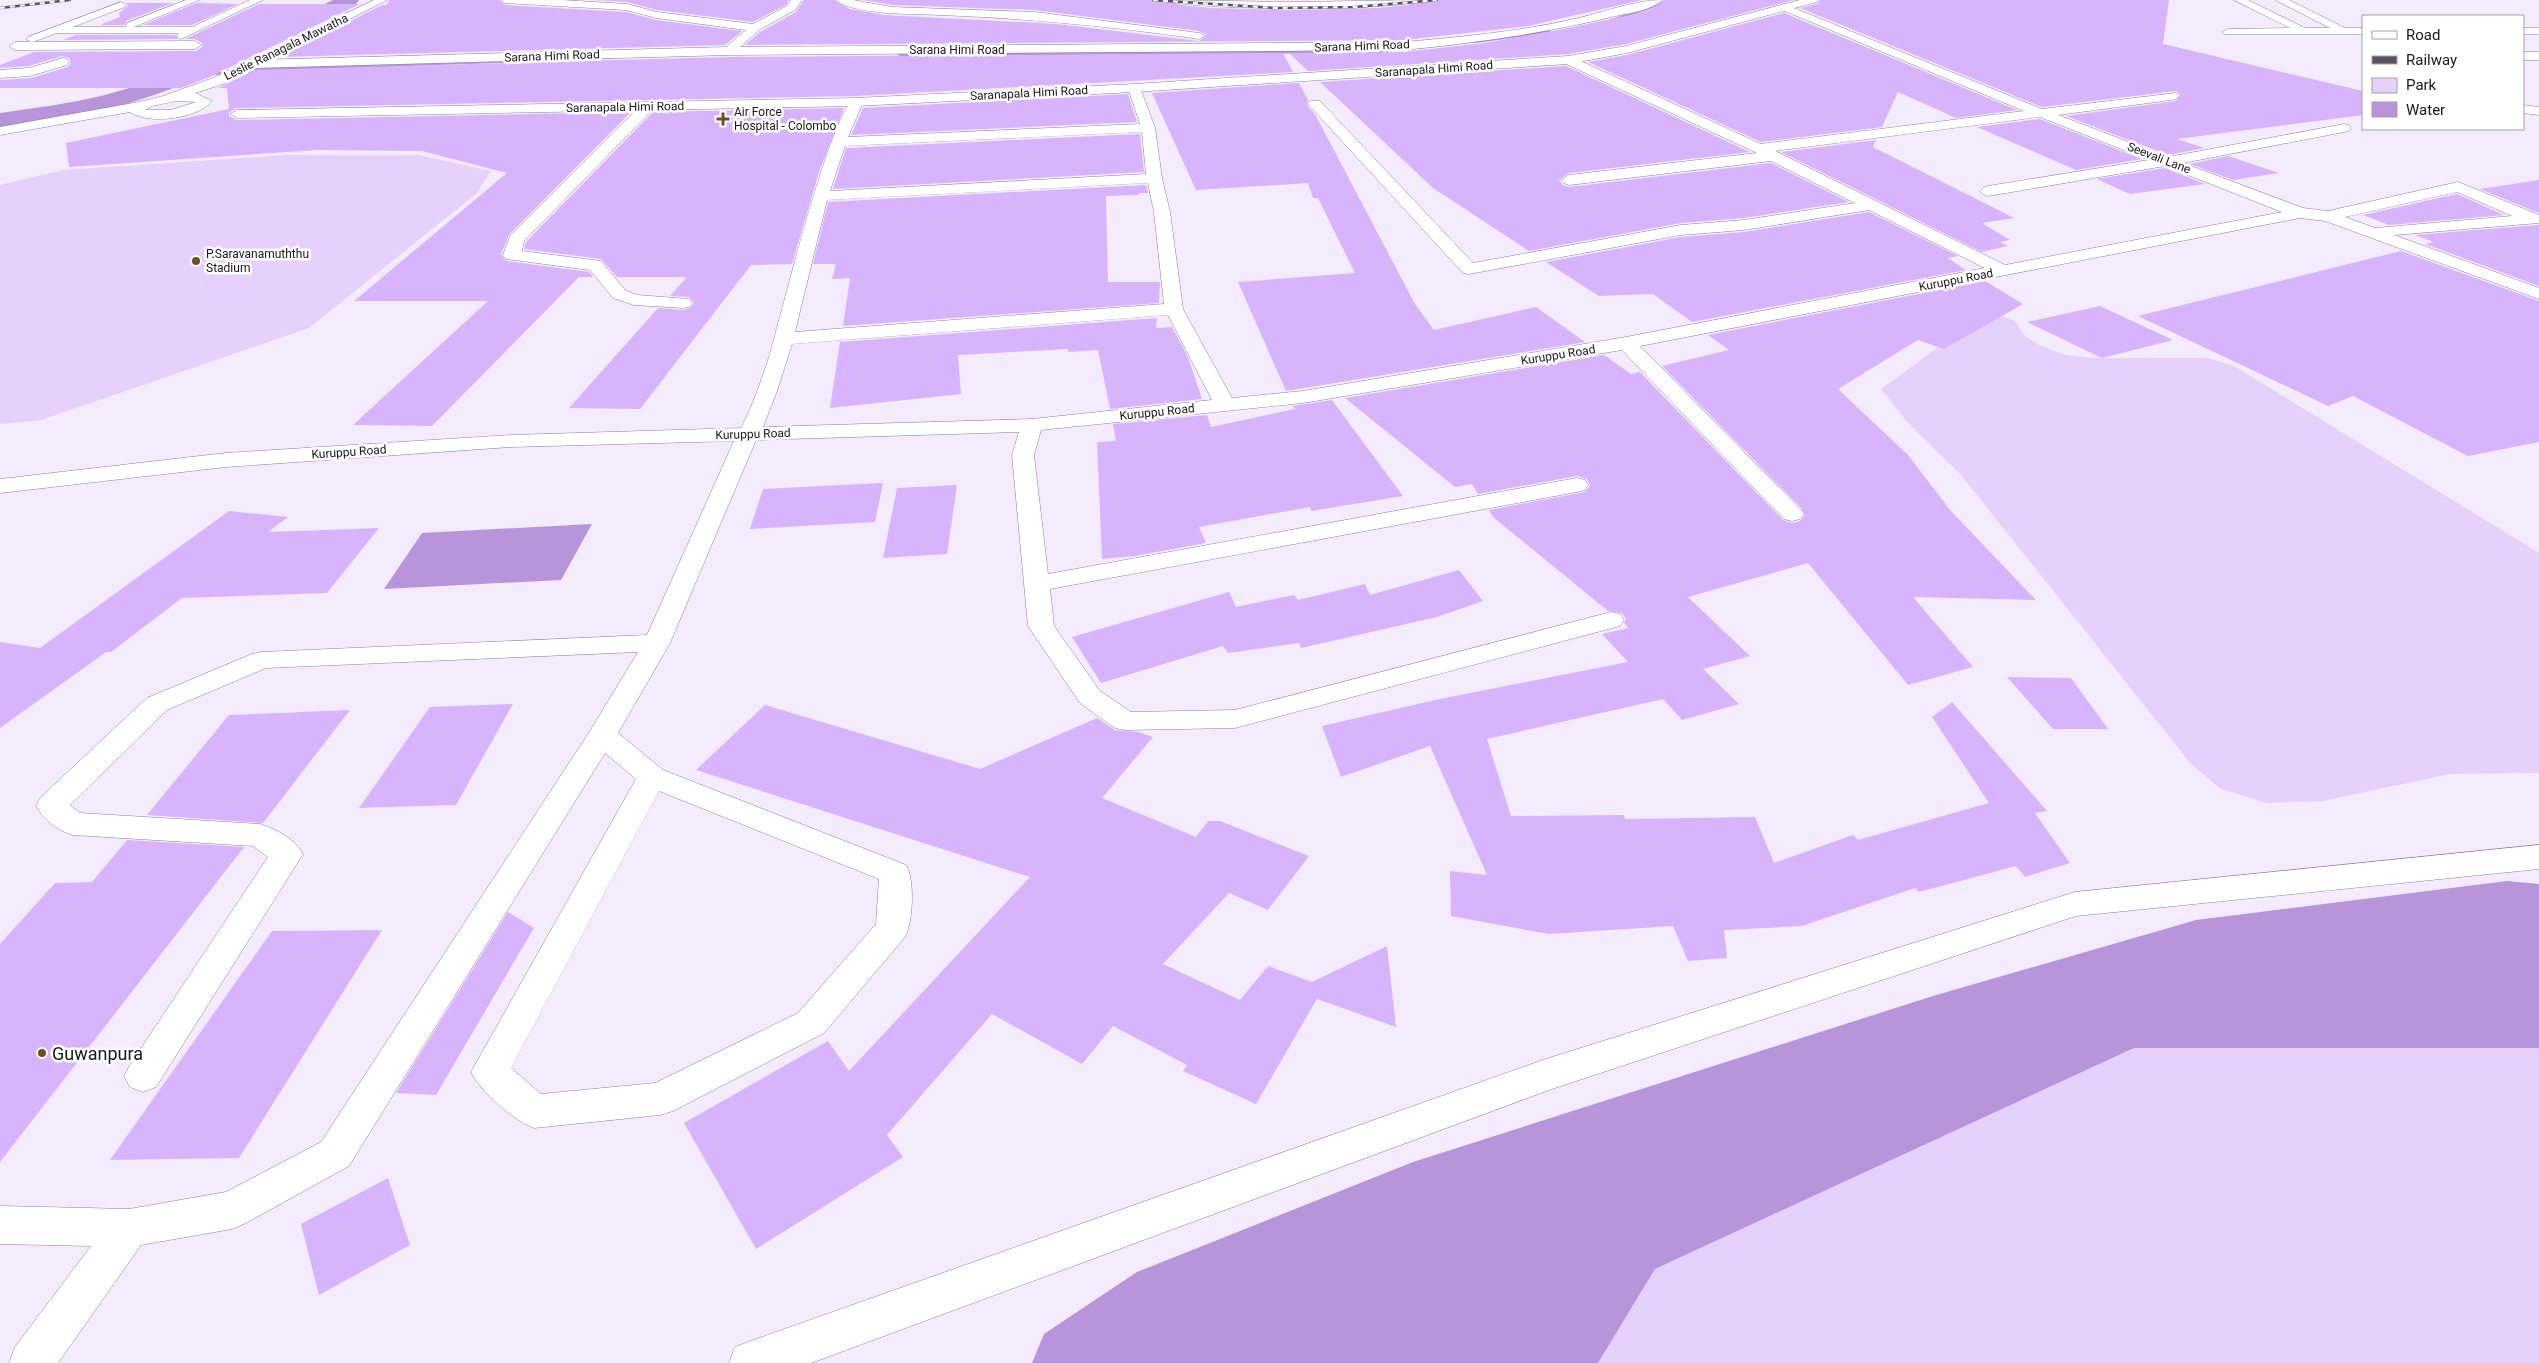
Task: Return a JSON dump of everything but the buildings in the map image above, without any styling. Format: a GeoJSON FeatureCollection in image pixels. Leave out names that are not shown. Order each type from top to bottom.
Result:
{"type":"FeatureCollection","features":[{"type":"Feature","properties":{"kind":"street","name":"Leslie Ranagala Mawatha"},"geometry":{"type":"LineString","coordinates":[[141,110],[218,81],[382,0]]}},
{"type":"Feature","properties":{"kind":"street"},"geometry":{"type":"LineString","coordinates":[[505,0],[627,8],[656,15],[755,28]]}},
{"type":"Feature","properties":{"kind":"street"},"geometry":{"type":"LineString","coordinates":[[729,51],[755,28],[791,8],[797,0]]}},
{"type":"Feature","properties":{"kind":"street"},"geometry":{"type":"LineString","coordinates":[[840,0],[858,6],[908,12],[980,12],[1144,28],[1226,40],[1223,49]]}},
{"type":"Feature","properties":{"kind":"street"},"geometry":{"type":"LineString","coordinates":[[1173,0],[1252,5],[1350,6],[1415,0]]}},
{"type":"Feature","properties":{"kind":"street","name":"Sarana Himi Road"},"geometry":{"type":"LineString","coordinates":[[248,66],[729,51],[1223,49],[1404,46],[1487,38],[1569,24],[1636,8],[1657,0]]}},
{"type":"Feature","properties":{"kind":"street","name":"Saranapala Himi Road"},"geometry":{"type":"LineString","coordinates":[[175,113],[209,107],[237,114],[856,102],[1134,88],[1568,60],[1626,49],[1813,0]]}},
{"type":"Feature","properties":{"kind":"street"},"geometry":{"type":"LineString","coordinates":[[2239,0],[2305,31]]}},
{"type":"Feature","properties":{"kind":"street"},"geometry":{"type":"LineString","coordinates":[[2280,0],[2362,40]]}},
{"type":"Feature","properties":{"kind":"street"},"geometry":{"type":"LineString","coordinates":[[1,56],[15,46],[121,5]]}},
{"type":"Feature","properties":{"kind":"street","name":"Seevali Lane"},"geometry":{"type":"LineString","coordinates":[[1784,7],[2039,112],[2300,213],[2328,216],[2539,294]]}},
{"type":"Feature","properties":{"kind":"street"},"geometry":{"type":"LineString","coordinates":[[2228,32],[2362,31]]}},
{"type":"Feature","properties":{"kind":"street"},"geometry":{"type":"LineString","coordinates":[[2524,31],[2539,31]]}},
{"type":"Feature","properties":{"kind":"street"},"geometry":{"type":"LineString","coordinates":[[8,35],[42,35]]}},
{"type":"Feature","properties":{"kind":"street"},"geometry":{"type":"LineString","coordinates":[[15,46],[195,45]]}},
{"type":"Feature","properties":{"kind":"street"},"geometry":{"type":"LineString","coordinates":[[0,74],[30,72],[68,62],[1,56]]}},
{"type":"Feature","properties":{"kind":"street"},"geometry":{"type":"LineString","coordinates":[[2524,56],[2539,56]]}},
{"type":"Feature","properties":{"kind":"street"},"geometry":{"type":"LineString","coordinates":[[1568,60],[1759,149],[2004,271]]}},
{"type":"Feature","properties":{"kind":"street","name":"Leslie Ranagala Mawatha"},"geometry":{"type":"LineString","coordinates":[[167,99],[209,107],[218,81]]}},
{"type":"Feature","properties":{"kind":"street"},"geometry":{"type":"LineString","coordinates":[[1134,88],[1148,128],[1154,178],[1162,212],[1174,309],[1225,405]]}},
{"type":"Feature","properties":{"kind":"street"},"geometry":{"type":"LineString","coordinates":[[1759,149],[2171,96]]}},
{"type":"Feature","properties":{"kind":"street"},"geometry":{"type":"LineString","coordinates":[[0,1225],[130,1228],[232,1210],[335,1154],[602,735],[657,643],[739,453],[750,434],[784,339],[821,196],[838,142],[856,102]]}},
{"type":"Feature","properties":{"kind":"street"},"geometry":{"type":"LineString","coordinates":[[1315,104],[1469,269],[1681,230],[1744,225],[1872,206]]}},
{"type":"Feature","properties":{"kind":"street"},"geometry":{"type":"LineString","coordinates":[[647,107],[516,240],[512,256],[595,265],[619,294],[634,300],[683,303]]}},
{"type":"Feature","properties":{"kind":"street"},"geometry":{"type":"LineString","coordinates":[[2524,109],[2539,111]]}},
{"type":"Feature","properties":{"kind":"street","name":"Leslie Ranagala Mawatha"},"geometry":{"type":"LineString","coordinates":[[0,131],[81,117],[141,110],[175,113]]}},
{"type":"Feature","properties":{"kind":"street"},"geometry":{"type":"LineString","coordinates":[[838,142],[1148,128]]}},
{"type":"Feature","properties":{"kind":"street"},"geometry":{"type":"LineString","coordinates":[[1988,191],[2168,161],[2344,128]]}},
{"type":"Feature","properties":{"kind":"street"},"geometry":{"type":"LineString","coordinates":[[1569,180],[1772,156]]}},
{"type":"Feature","properties":{"kind":"street"},"geometry":{"type":"LineString","coordinates":[[821,196],[1154,178]]}},
{"type":"Feature","properties":{"kind":"street"},"geometry":{"type":"LineString","coordinates":[[2328,216],[2458,187],[2536,219]]}},
{"type":"Feature","properties":{"kind":"street","name":"Kuruppu Road"},"geometry":{"type":"LineString","coordinates":[[0,486],[246,459],[511,441],[1032,425],[1303,397],[1626,343],[2300,213]]}},
{"type":"Feature","properties":{"kind":"street"},"geometry":{"type":"LineString","coordinates":[[2372,232],[2536,219]]}},
{"type":"Feature","properties":{"kind":"street"},"geometry":{"type":"LineString","coordinates":[[784,339],[1174,309]]}},
{"type":"Feature","properties":{"kind":"street"},"geometry":{"type":"LineString","coordinates":[[1626,343],[1792,514]]}},
{"type":"Feature","properties":{"kind":"street"},"geometry":{"type":"LineString","coordinates":[[1032,425],[1022,455],[1042,626],[1090,697],[1125,722],[1235,719],[1612,620]]}},
{"type":"Feature","properties":{"kind":"street"},"geometry":{"type":"LineString","coordinates":[[1036,584],[1576,485]]}},
{"type":"Feature","properties":{"kind":"street"},"geometry":{"type":"LineString","coordinates":[[143,1076],[287,854],[260,834],[73,824],[51,806],[157,704],[262,660],[657,643]]}},
{"type":"Feature","properties":{"kind":"street"},"geometry":{"type":"LineString","coordinates":[[602,735],[652,777],[894,873],[893,928],[811,1023],[660,1099],[534,1111],[490,1072],[652,777]]}},
{"type":"Feature","properties":{"kind":"street"},"geometry":{"type":"LineString","coordinates":[[751,1363],[1546,1075],[2075,904],[2539,857]]}},
{"type":"Feature","properties":{"kind":"street"},"geometry":{"type":"LineString","coordinates":[[31,1363],[130,1228]]}},
{"type":"Feature","properties":{"kind":"lane"},"geometry":{"type":"LineString","coordinates":[[117,30],[194,0]]}},
{"type":"Feature","properties":{"kind":"lane"},"geometry":{"type":"LineString","coordinates":[[161,45],[258,0]]}},
{"type":"Feature","properties":{"kind":"lane"},"geometry":{"type":"LineString","coordinates":[[57,30],[194,30]]}},
{"type":"Feature","properties":{"kind":"green space","name":"P.Saravanamuththu Stadium"},"geometry":{"type":"Polygon","coordinates":[[[286,155],[419,155],[491,171],[476,194],[309,328],[41,420],[0,424],[0,185],[63,170],[286,155]]]}},
{"type":"Feature","properties":{"kind":"green space"},"geometry":{"type":"Polygon","coordinates":[[[1997,314],[2015,321],[2025,336],[2041,346],[2066,355],[2093,358],[2208,358],[2234,366],[2539,553],[2539,773],[2450,774],[2323,801],[2267,803],[2221,789],[2191,764],[1961,475],[1908,423],[1881,389],[1978,318],[1997,314]]]}},
{"type":"Feature","properties":{"kind":"green space"},"geometry":{"type":"Polygon","coordinates":[[[2134,1048],[2539,1048],[2539,1363],[1598,1363],[1655,1269],[2134,1048]]]}},
{"type":"Feature","properties":{"kind":"water"},"geometry":{"type":"Polygon","coordinates":[[[592,524],[561,580],[384,589],[422,533],[592,524]]]}},
{"type":"Feature","properties":{"kind":"water"},"geometry":{"type":"Polygon","coordinates":[[[2507,904],[2539,907],[2539,1048],[2134,1048],[1655,1269],[1598,1363],[1073,1363],[1165,1299],[1413,1196],[1933,1023],[2196,945],[2507,904]]]}},
{"type":"Feature","properties":{"kind":"waterway"},"geometry":{"type":"LineString","coordinates":[[0,121],[93,105],[181,77],[238,53],[349,0]]}},
{"type":"Feature","properties":{"kind":"waterway"},"geometry":{"type":"LineString","coordinates":[[1603,23],[1673,0]]}},
{"type":"Feature","properties":{"kind":"waterway"},"geometry":{"type":"LineString","coordinates":[[1475,41],[1549,32]]}},
{"type":"Feature","properties":{"kind":"waterway"},"geometry":{"type":"LineString","coordinates":[[900,54],[1379,51],[1405,48]]}},
{"type":"Feature","properties":{"kind":"waterway"},"geometry":{"type":"LineString","coordinates":[[198,74],[297,68],[610,58]]}},
{"type":"Feature","properties":{"kind":"waterway"},"geometry":{"type":"LineString","coordinates":[[1073,1363],[1165,1299],[1413,1196],[1933,1023],[2196,945],[2507,904],[2539,907]]}},
{"type":"Feature","properties":{"kind":"railway"},"geometry":{"type":"LineString","coordinates":[[0,8],[70,0]]}},
{"type":"Feature","properties":{"kind":"railway"},"geometry":{"type":"LineString","coordinates":[[1153,0],[1274,8],[1354,7],[1437,0]]}},
{"type":"Feature","properties":{"kind":"place","name":"Air Force Hospital - Colombo"},"geometry":{"type":"Point","coordinates":[723,119]}},
{"type":"Feature","properties":{"kind":"place","name":"P.Saravanamuththu Stadium"},"geometry":{"type":"Point","coordinates":[196,261]}},
{"type":"Feature","properties":{"kind":"place","name":"Guwanpura"},"geometry":{"type":"Point","coordinates":[42,1053]}}]}
